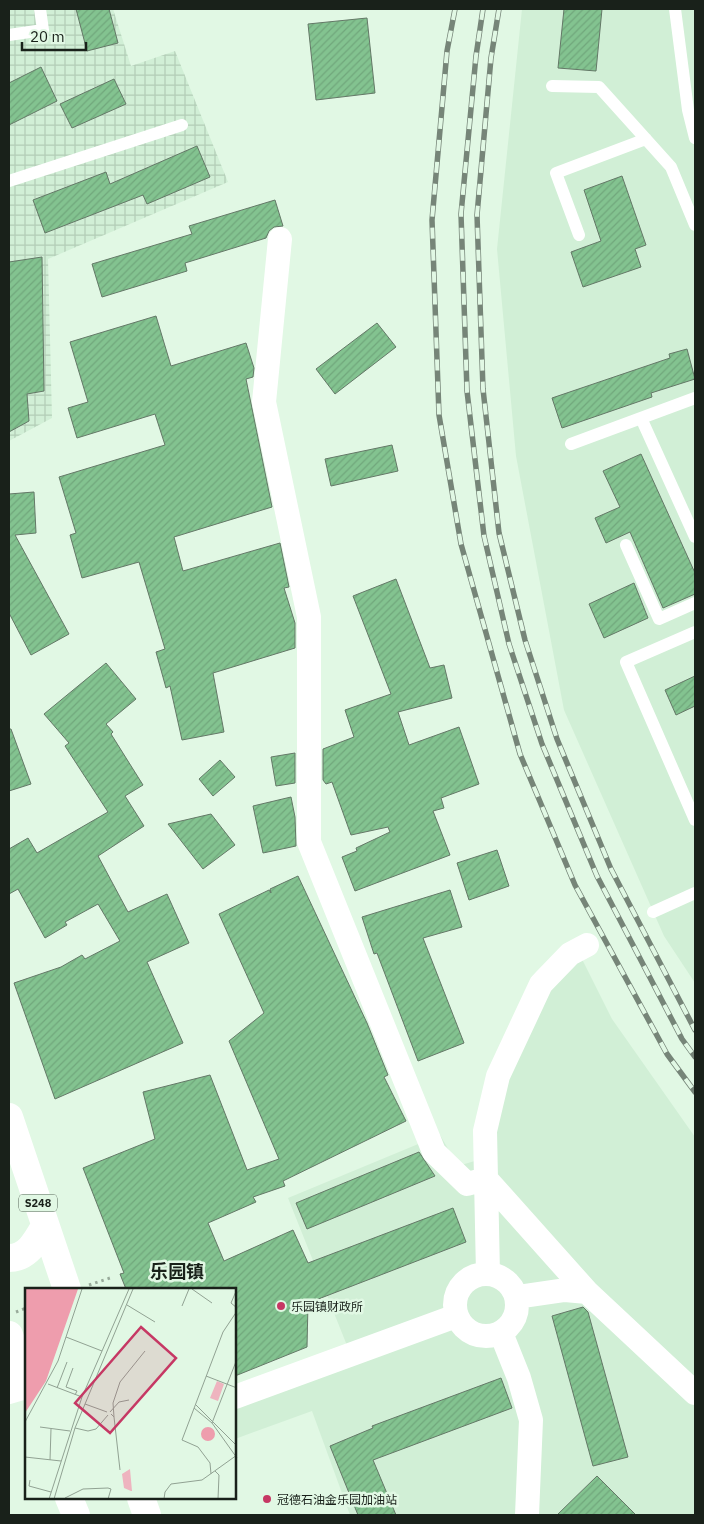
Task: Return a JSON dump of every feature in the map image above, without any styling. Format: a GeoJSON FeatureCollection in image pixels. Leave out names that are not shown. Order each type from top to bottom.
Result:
{"type":"FeatureCollection","features":[{"type":"Feature","properties":{"kind":"main road","name":"S248"},"geometry":{"type":"LineString","coordinates":[[9,1117],[45,1226],[77,1288]]}},
{"type":"Feature","properties":{"kind":"main road"},"geometry":{"type":"LineString","coordinates":[[9,1258],[18,1257],[30,1249],[45,1226]]}},
{"type":"Feature","properties":{"kind":"main road"},"geometry":{"type":"LineString","coordinates":[[9,1336],[25,1380]]}},
{"type":"Feature","properties":{"kind":"main road"},"geometry":{"type":"LineString","coordinates":[[69,1499],[76,1515]]}},
{"type":"Feature","properties":{"kind":"main road"},"geometry":{"type":"LineString","coordinates":[[140,1499],[147,1515]]}},
{"type":"Feature","properties":{"kind":"street"},"geometry":{"type":"LineString","coordinates":[[280,239],[264,402],[309,617],[309,842],[434,1152],[467,1184],[486,1179]]}},
{"type":"Feature","properties":{"kind":"street"},"geometry":{"type":"LineString","coordinates":[[488,1274],[485,1131],[498,1076],[541,984],[570,954],[587,945]]}},
{"type":"Feature","properties":{"kind":"street"},"geometry":{"type":"LineString","coordinates":[[486,1179],[587,1292],[695,1393]]}},
{"type":"Feature","properties":{"kind":"street"},"geometry":{"type":"LineString","coordinates":[[488,1274],[506,1281],[517,1298],[516,1317],[510,1327],[490,1337],[469,1332],[456,1316],[454,1304],[461,1286],[473,1277],[488,1274]]}},
{"type":"Feature","properties":{"kind":"street"},"geometry":{"type":"LineString","coordinates":[[517,1298],[566,1290],[587,1292]]}},
{"type":"Feature","properties":{"kind":"street"},"geometry":{"type":"LineString","coordinates":[[236,1398],[456,1316]]}},
{"type":"Feature","properties":{"kind":"street"},"geometry":{"type":"LineString","coordinates":[[501,1333],[519,1378],[531,1420],[527,1515]]}},
{"type":"Feature","properties":{"kind":"street"},"geometry":{"type":"LineString","coordinates":[[9,1392],[25,1387]]}},
{"type":"Feature","properties":{"kind":"lane"},"geometry":{"type":"LineString","coordinates":[[9,35],[43,30],[40,9]]}},
{"type":"Feature","properties":{"kind":"lane"},"geometry":{"type":"LineString","coordinates":[[675,9],[688,110],[695,138]]}},
{"type":"Feature","properties":{"kind":"lane"},"geometry":{"type":"LineString","coordinates":[[552,86],[599,87],[671,167],[695,225]]}},
{"type":"Feature","properties":{"kind":"lane"},"geometry":{"type":"LineString","coordinates":[[9,181],[182,125]]}},
{"type":"Feature","properties":{"kind":"lane"},"geometry":{"type":"LineString","coordinates":[[579,236],[556,173],[646,140]]}},
{"type":"Feature","properties":{"kind":"lane"},"geometry":{"type":"LineString","coordinates":[[571,444],[695,398]]}},
{"type":"Feature","properties":{"kind":"lane"},"geometry":{"type":"LineString","coordinates":[[641,418],[695,537]]}},
{"type":"Feature","properties":{"kind":"lane"},"geometry":{"type":"LineString","coordinates":[[626,545],[659,620],[695,603]]}},
{"type":"Feature","properties":{"kind":"lane"},"geometry":{"type":"LineString","coordinates":[[695,632],[626,662],[695,820]]}},
{"type":"Feature","properties":{"kind":"lane"},"geometry":{"type":"LineString","coordinates":[[653,912],[695,893]]}},
{"type":"Feature","properties":{"kind":"path"},"geometry":{"type":"LineString","coordinates":[[77,1288],[110,1278]]}},
{"type":"Feature","properties":{"kind":"shaded area"},"geometry":{"type":"Polygon","coordinates":[[[9,9],[113,9],[131,66],[175,51],[228,182],[48,259],[52,418],[9,441],[9,9]]]}},
{"type":"Feature","properties":{"kind":"shaded area"},"geometry":{"type":"Polygon","coordinates":[[[522,9],[695,9],[695,983],[664,936],[564,710],[516,456],[497,249],[522,9]]]}},
{"type":"Feature","properties":{"kind":"shaded area"},"geometry":{"type":"Polygon","coordinates":[[[573,941],[612,1019],[695,1137],[695,1515],[350,1515],[312,1411],[236,1439],[236,1389],[348,1348],[288,1198],[440,1135],[458,1166],[478,1160],[487,1075],[532,976],[573,941]]]}},
{"type":"Feature","properties":{"kind":"building"},"geometry":{"type":"Polygon","coordinates":[[[76,9],[109,9],[118,43],[87,51],[76,9]]]}},
{"type":"Feature","properties":{"kind":"building"},"geometry":{"type":"Polygon","coordinates":[[[564,9],[602,9],[596,71],[558,68],[564,9]]]}},
{"type":"Feature","properties":{"kind":"building"},"geometry":{"type":"Polygon","coordinates":[[[367,18],[375,93],[316,100],[308,24],[367,18]]]}},
{"type":"Feature","properties":{"kind":"building"},"geometry":{"type":"Polygon","coordinates":[[[41,67],[57,101],[9,125],[9,83],[41,67]]]}},
{"type":"Feature","properties":{"kind":"building"},"geometry":{"type":"Polygon","coordinates":[[[114,79],[126,104],[72,128],[60,104],[114,79]]]}},
{"type":"Feature","properties":{"kind":"building"},"geometry":{"type":"Polygon","coordinates":[[[197,146],[210,177],[147,204],[143,195],[45,233],[33,200],[106,172],[110,184],[197,146]]]}},
{"type":"Feature","properties":{"kind":"building"},"geometry":{"type":"Polygon","coordinates":[[[622,176],[646,245],[635,249],[641,267],[583,287],[571,252],[601,241],[584,190],[622,176]]]}},
{"type":"Feature","properties":{"kind":"building"},"geometry":{"type":"Polygon","coordinates":[[[275,200],[283,226],[274,227],[269,231],[266,238],[185,263],[187,271],[102,297],[92,264],[192,234],[189,226],[275,200]]]}},
{"type":"Feature","properties":{"kind":"building"},"geometry":{"type":"Polygon","coordinates":[[[42,257],[44,391],[27,394],[29,421],[9,432],[9,262],[42,257]]]}},
{"type":"Feature","properties":{"kind":"building"},"geometry":{"type":"Polygon","coordinates":[[[156,316],[171,366],[246,343],[254,368],[253,377],[246,379],[272,507],[174,537],[183,571],[280,543],[289,587],[284,588],[295,623],[295,648],[213,673],[224,732],[182,740],[170,686],[166,688],[156,652],[165,649],[139,562],[82,578],[70,535],[76,533],[59,477],[165,445],[155,414],[77,438],[68,408],[88,402],[70,342],[156,316]]]}},
{"type":"Feature","properties":{"kind":"building"},"geometry":{"type":"Polygon","coordinates":[[[377,323],[396,347],[335,394],[316,369],[377,323]]]}},
{"type":"Feature","properties":{"kind":"building"},"geometry":{"type":"Polygon","coordinates":[[[687,349],[695,379],[651,393],[652,397],[562,428],[552,398],[670,358],[669,354],[687,349]]]}},
{"type":"Feature","properties":{"kind":"building"},"geometry":{"type":"Polygon","coordinates":[[[392,445],[398,471],[331,486],[325,459],[392,445]]]}},
{"type":"Feature","properties":{"kind":"building"},"geometry":{"type":"Polygon","coordinates":[[[641,454],[695,573],[695,594],[663,608],[630,532],[606,543],[595,518],[620,507],[603,471],[641,454]]]}},
{"type":"Feature","properties":{"kind":"building"},"geometry":{"type":"Polygon","coordinates":[[[34,492],[36,533],[15,535],[69,634],[31,655],[9,613],[9,494],[34,492]]]}},
{"type":"Feature","properties":{"kind":"building"},"geometry":{"type":"Polygon","coordinates":[[[396,579],[430,668],[444,665],[452,698],[398,712],[409,745],[459,727],[479,784],[441,798],[444,808],[433,811],[450,855],[355,891],[342,857],[357,851],[356,848],[390,832],[388,827],[351,835],[332,782],[326,784],[323,780],[323,749],[354,737],[345,710],[391,694],[353,596],[396,579]]]}},
{"type":"Feature","properties":{"kind":"building"},"geometry":{"type":"Polygon","coordinates":[[[634,583],[648,618],[604,638],[589,604],[634,583]]]}},
{"type":"Feature","properties":{"kind":"building"},"geometry":{"type":"Polygon","coordinates":[[[106,663],[136,699],[106,724],[113,732],[111,734],[143,785],[125,796],[144,826],[98,856],[128,912],[167,894],[189,943],[147,962],[183,1043],[55,1099],[14,983],[61,967],[82,955],[85,959],[120,941],[98,904],[65,922],[67,925],[45,938],[18,889],[9,894],[9,849],[28,838],[37,853],[108,812],[65,746],[69,743],[44,714],[106,663]]]}},
{"type":"Feature","properties":{"kind":"building"},"geometry":{"type":"Polygon","coordinates":[[[695,676],[695,706],[676,715],[665,690],[695,676]]]}},
{"type":"Feature","properties":{"kind":"building"},"geometry":{"type":"Polygon","coordinates":[[[9,729],[11,729],[31,784],[9,791],[9,729]]]}},
{"type":"Feature","properties":{"kind":"building"},"geometry":{"type":"Polygon","coordinates":[[[295,753],[295,783],[276,786],[271,757],[295,753]]]}},
{"type":"Feature","properties":{"kind":"building"},"geometry":{"type":"Polygon","coordinates":[[[220,760],[235,777],[213,796],[199,779],[220,760]]]}},
{"type":"Feature","properties":{"kind":"building"},"geometry":{"type":"Polygon","coordinates":[[[291,797],[295,817],[296,846],[263,853],[253,806],[291,797]]]}},
{"type":"Feature","properties":{"kind":"building"},"geometry":{"type":"Polygon","coordinates":[[[211,814],[235,845],[203,869],[168,824],[211,814]]]}},
{"type":"Feature","properties":{"kind":"building"},"geometry":{"type":"Polygon","coordinates":[[[497,850],[509,886],[469,900],[457,863],[497,850]]]}},
{"type":"Feature","properties":{"kind":"building"},"geometry":{"type":"Polygon","coordinates":[[[298,876],[367,1023],[388,1075],[384,1077],[406,1121],[283,1181],[285,1186],[253,1197],[256,1202],[208,1223],[224,1261],[293,1230],[308,1263],[453,1208],[466,1242],[308,1303],[307,1347],[236,1376],[236,1288],[126,1288],[120,1274],[124,1273],[83,1168],[155,1139],[143,1092],[210,1075],[247,1170],[279,1159],[229,1041],[264,1013],[219,914],[269,890],[271,893],[270,889],[298,876]]]}},
{"type":"Feature","properties":{"kind":"building"},"geometry":{"type":"Polygon","coordinates":[[[450,890],[462,927],[423,938],[464,1043],[418,1061],[377,953],[374,954],[362,917],[450,890]]]}},
{"type":"Feature","properties":{"kind":"building"},"geometry":{"type":"Polygon","coordinates":[[[419,1152],[435,1176],[307,1229],[296,1203],[419,1152]]]}},
{"type":"Feature","properties":{"kind":"building"},"geometry":{"type":"Polygon","coordinates":[[[583,1307],[588,1312],[628,1457],[593,1466],[552,1316],[583,1307]]]}},
{"type":"Feature","properties":{"kind":"building"},"geometry":{"type":"Polygon","coordinates":[[[501,1378],[512,1408],[373,1460],[396,1515],[358,1515],[330,1446],[373,1428],[372,1426],[501,1378]]]}},
{"type":"Feature","properties":{"kind":"building"},"geometry":{"type":"Polygon","coordinates":[[[597,1476],[636,1515],[557,1515],[597,1476]]]}},
{"type":"Feature","properties":{"kind":"railway"},"geometry":{"type":"LineString","coordinates":[[455,9],[447,51],[432,220],[439,415],[461,544],[520,754],[575,885],[667,1054],[695,1092]]}},
{"type":"Feature","properties":{"kind":"railway"},"geometry":{"type":"LineString","coordinates":[[483,9],[476,56],[461,214],[467,391],[484,536],[509,644],[542,744],[597,876],[682,1039],[695,1057]]}},
{"type":"Feature","properties":{"kind":"railway"},"geometry":{"type":"LineString","coordinates":[[499,9],[491,58],[477,215],[483,389],[499,533],[525,640],[557,739],[611,869],[695,1030]]}},
{"type":"Feature","properties":{"kind":"place","name":"乐园镇财政所"},"geometry":{"type":"Point","coordinates":[281,1306]}},
{"type":"Feature","properties":{"kind":"place","name":"冠德石油金乐园加油站"},"geometry":{"type":"Point","coordinates":[267,1499]}},
{"type":"Feature","properties":{"kind":"district","name":"乐园镇"},"geometry":{"type":"Point","coordinates":[177,1271]}}]}
